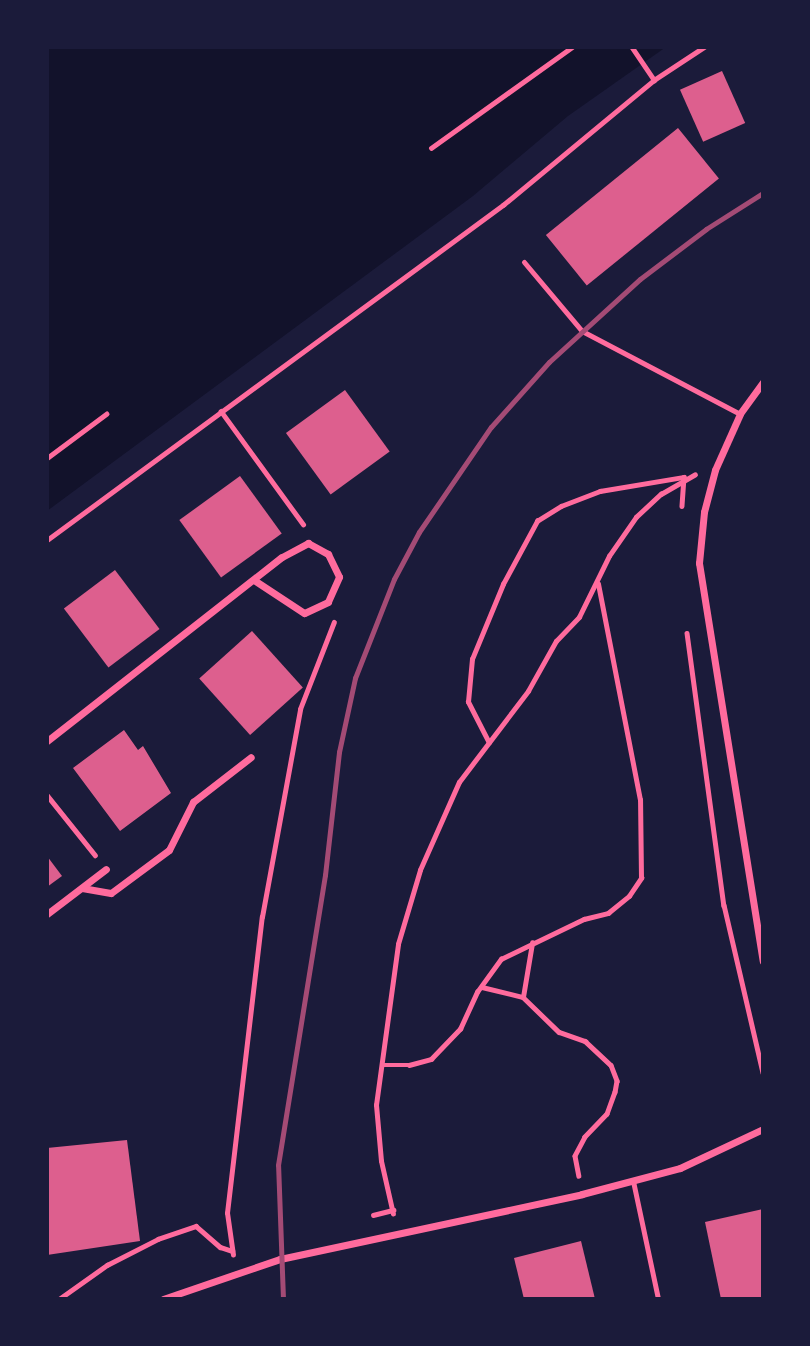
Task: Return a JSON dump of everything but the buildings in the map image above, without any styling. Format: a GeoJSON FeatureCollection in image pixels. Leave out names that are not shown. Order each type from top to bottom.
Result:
{"type":"FeatureCollection","features":[{"type":"Feature","properties":{"kind":"street"},"geometry":{"type":"LineString","coordinates":[[763,382],[740,414],[715,470],[704,512],[699,563],[763,961]]}},
{"type":"Feature","properties":{"kind":"street"},"geometry":{"type":"LineString","coordinates":[[47,741],[254,580],[308,543],[328,554],[339,577],[328,602],[304,613],[254,580]]}},
{"type":"Feature","properties":{"kind":"street"},"geometry":{"type":"LineString","coordinates":[[82,888],[111,893],[169,850],[193,802],[251,757]]}},
{"type":"Feature","properties":{"kind":"street"},"geometry":{"type":"LineString","coordinates":[[47,914],[106,869]]}},
{"type":"Feature","properties":{"kind":"street"},"geometry":{"type":"LineString","coordinates":[[163,1299],[235,1272],[396,1233],[582,1195],[680,1168],[763,1129]]}},
{"type":"Feature","properties":{"kind":"lane"},"geometry":{"type":"LineString","coordinates":[[524,262],[582,331],[740,414]]}},
{"type":"Feature","properties":{"kind":"lane"},"geometry":{"type":"LineString","coordinates":[[633,1181],[658,1299]]}},
{"type":"Feature","properties":{"kind":"path"},"geometry":{"type":"LineString","coordinates":[[430,148],[572,47]]}},
{"type":"Feature","properties":{"kind":"path"},"geometry":{"type":"LineString","coordinates":[[632,47],[654,80]]}},
{"type":"Feature","properties":{"kind":"path"},"geometry":{"type":"LineString","coordinates":[[47,540],[503,205],[654,80],[704,47]]}},
{"type":"Feature","properties":{"kind":"path"},"geometry":{"type":"LineString","coordinates":[[221,411],[302,520],[308,543]]}},
{"type":"Feature","properties":{"kind":"path"},"geometry":{"type":"LineString","coordinates":[[47,458],[106,414]]}},
{"type":"Feature","properties":{"kind":"path"},"geometry":{"type":"LineString","coordinates":[[489,743],[468,702],[472,659],[503,584],[537,521],[561,506],[600,491],[715,470]]}},
{"type":"Feature","properties":{"kind":"path"},"geometry":{"type":"LineString","coordinates":[[396,1233],[376,1123],[398,944],[420,870],[459,782],[489,743],[598,583],[609,556],[636,517],[684,477]]}},
{"type":"Feature","properties":{"kind":"path"},"geometry":{"type":"LineString","coordinates":[[382,1065],[409,1065],[431,1059],[460,1029],[482,987],[501,960],[532,943],[608,913],[629,896],[641,878],[640,800],[598,583]]}},
{"type":"Feature","properties":{"kind":"path"},"geometry":{"type":"LineString","coordinates":[[235,1272],[227,1213],[262,917],[300,709],[340,610]]}},
{"type":"Feature","properties":{"kind":"path"},"geometry":{"type":"LineString","coordinates":[[47,795],[106,869]]}},
{"type":"Feature","properties":{"kind":"path"},"geometry":{"type":"LineString","coordinates":[[523,997],[532,943]]}},
{"type":"Feature","properties":{"kind":"path"},"geometry":{"type":"LineString","coordinates":[[482,987],[523,997],[559,1032],[585,1041],[605,1057],[617,1081],[607,1114],[584,1137],[575,1156],[582,1195]]}},
{"type":"Feature","properties":{"kind":"path"},"geometry":{"type":"LineString","coordinates":[[59,1299],[107,1265],[158,1239],[196,1226],[219,1247],[232,1251]]}},
{"type":"Feature","properties":{"kind":"shaded area"},"geometry":{"type":"Polygon","coordinates":[[[47,47],[666,47],[568,116],[473,196],[47,511],[47,47]]]}},
{"type":"Feature","properties":{"kind":"railway"},"geometry":{"type":"LineString","coordinates":[[283,1299],[278,1165],[325,875],[339,752],[355,678],[394,579],[419,532],[491,427],[549,362],[640,279],[706,229],[763,193]]}}]}
